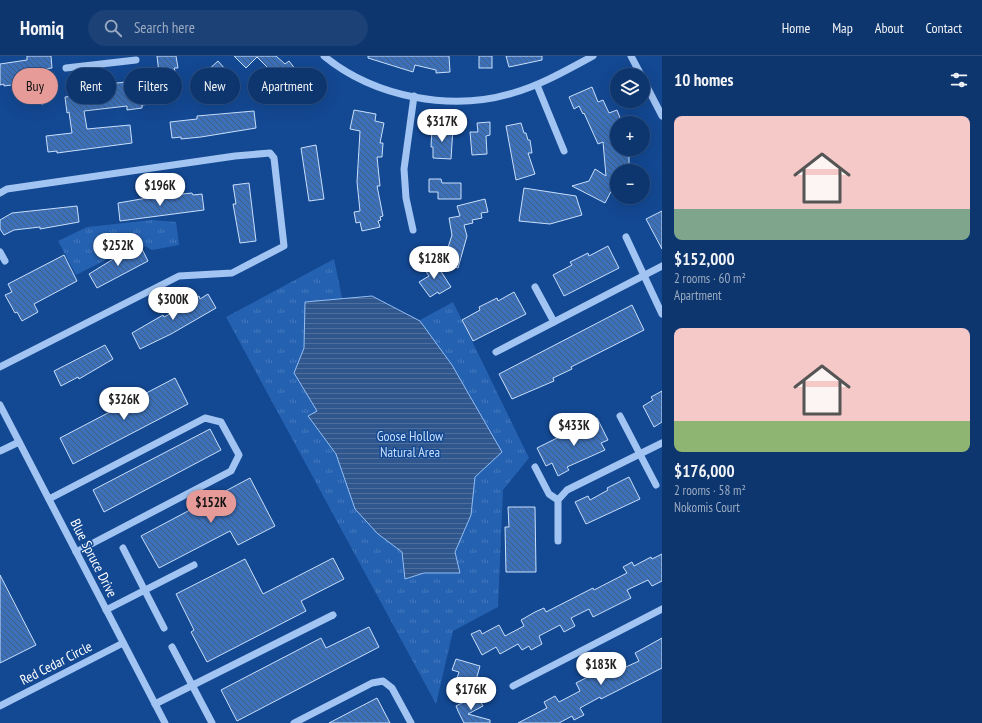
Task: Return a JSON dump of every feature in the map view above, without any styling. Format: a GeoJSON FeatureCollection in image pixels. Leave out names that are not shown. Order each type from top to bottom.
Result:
{"type":"FeatureCollection","features":[{"type":"Feature","properties":{"kind":"street"},"geometry":{"type":"LineString","coordinates":[[100,56],[101,64]]}},
{"type":"Feature","properties":{"kind":"street"},"geometry":{"type":"LineString","coordinates":[[324,56],[351,74],[393,92],[426,99],[460,101],[487,99],[512,94],[537,85],[593,56]]}},
{"type":"Feature","properties":{"kind":"street"},"geometry":{"type":"LineString","coordinates":[[631,56],[637,68]]}},
{"type":"Feature","properties":{"kind":"street"},"geometry":{"type":"LineString","coordinates":[[66,68],[136,60]]}},
{"type":"Feature","properties":{"kind":"street"},"geometry":{"type":"LineString","coordinates":[[537,85],[564,151]]}},
{"type":"Feature","properties":{"kind":"street"},"geometry":{"type":"LineString","coordinates":[[650,93],[662,116]]}},
{"type":"Feature","properties":{"kind":"street"},"geometry":{"type":"LineString","coordinates":[[414,96],[404,169],[406,198],[414,230]]}},
{"type":"Feature","properties":{"kind":"street"},"geometry":{"type":"LineString","coordinates":[[0,193],[7,189],[235,156],[270,153],[274,158],[284,246],[232,273],[179,276],[0,367]]}},
{"type":"Feature","properties":{"kind":"street"},"geometry":{"type":"LineString","coordinates":[[626,237],[662,314]]}},
{"type":"Feature","properties":{"kind":"street"},"geometry":{"type":"LineString","coordinates":[[0,252],[5,261]]}},
{"type":"Feature","properties":{"kind":"street"},"geometry":{"type":"LineString","coordinates":[[496,352],[662,266]]}},
{"type":"Feature","properties":{"kind":"street"},"geometry":{"type":"LineString","coordinates":[[535,287],[554,322]]}},
{"type":"Feature","properties":{"kind":"street","name":"Blue Spruce Drive"},"geometry":{"type":"LineString","coordinates":[[0,405],[165,723]]}},
{"type":"Feature","properties":{"kind":"street"},"geometry":{"type":"LineString","coordinates":[[620,416],[656,484]]}},
{"type":"Feature","properties":{"kind":"street"},"geometry":{"type":"LineString","coordinates":[[48,498],[205,418],[221,422],[235,448],[238,455],[231,472],[76,552]]}},
{"type":"Feature","properties":{"kind":"street"},"geometry":{"type":"LineString","coordinates":[[0,451],[19,442]]}},
{"type":"Feature","properties":{"kind":"street"},"geometry":{"type":"LineString","coordinates":[[558,541],[558,500],[567,490],[662,443]]}},
{"type":"Feature","properties":{"kind":"street"},"geometry":{"type":"LineString","coordinates":[[535,467],[549,494],[558,500]]}},
{"type":"Feature","properties":{"kind":"street"},"geometry":{"type":"LineString","coordinates":[[123,548],[164,628]]}},
{"type":"Feature","properties":{"kind":"street"},"geometry":{"type":"LineString","coordinates":[[106,610],[194,564]]}},
{"type":"Feature","properties":{"kind":"street"},"geometry":{"type":"LineString","coordinates":[[513,686],[662,609]]}},
{"type":"Feature","properties":{"kind":"street"},"geometry":{"type":"LineString","coordinates":[[155,704],[333,615]]}},
{"type":"Feature","properties":{"kind":"street","name":"Red Cedar Circle"},"geometry":{"type":"LineString","coordinates":[[0,706],[123,643]]}},
{"type":"Feature","properties":{"kind":"street"},"geometry":{"type":"LineString","coordinates":[[172,647],[212,723]]}},
{"type":"Feature","properties":{"kind":"street"},"geometry":{"type":"LineString","coordinates":[[294,723],[372,682],[383,681],[392,688],[411,723]]}},
{"type":"Feature","properties":{"kind":"green space"},"geometry":{"type":"Polygon","coordinates":[[[152,220],[176,222],[179,245],[152,250],[139,243],[76,275],[58,241],[87,227],[152,220]]]}},
{"type":"Feature","properties":{"kind":"green space","name":"Goose Hollow Natural Area"},"geometry":{"type":"Polygon","coordinates":[[[334,259],[354,356],[453,302],[529,458],[503,490],[498,607],[453,631],[436,704],[226,317],[334,259]]]}},
{"type":"Feature","properties":{"kind":"shaded area"},"geometry":{"type":"Polygon","coordinates":[[[372,296],[420,321],[452,365],[502,452],[475,477],[471,515],[455,552],[460,573],[424,573],[405,579],[402,552],[378,534],[355,509],[336,454],[308,416],[317,411],[294,373],[304,348],[305,302],[372,296]]]}},
{"type":"Feature","properties":{"kind":"building"},"geometry":{"type":"Polygon","coordinates":[[[27,56],[51,56],[52,68],[12,68],[12,85],[0,85],[0,64],[27,60],[27,56]]]}},
{"type":"Feature","properties":{"kind":"building"},"geometry":{"type":"Polygon","coordinates":[[[157,56],[176,56],[178,68],[158,68],[157,56]]]}},
{"type":"Feature","properties":{"kind":"building"},"geometry":{"type":"Polygon","coordinates":[[[234,56],[276,56],[285,64],[289,61],[294,68],[268,68],[257,57],[246,68],[234,56]]]}},
{"type":"Feature","properties":{"kind":"building"},"geometry":{"type":"Polygon","coordinates":[[[368,56],[449,56],[450,72],[436,73],[436,70],[415,65],[413,72],[368,58],[368,56]]]}},
{"type":"Feature","properties":{"kind":"building"},"geometry":{"type":"Polygon","coordinates":[[[479,56],[492,56],[492,68],[479,68],[479,56]]]}},
{"type":"Feature","properties":{"kind":"building"},"geometry":{"type":"Polygon","coordinates":[[[506,56],[542,56],[542,60],[509,67],[506,56]]]}},
{"type":"Feature","properties":{"kind":"building"},"geometry":{"type":"Polygon","coordinates":[[[218,61],[224,68],[210,68],[218,61]]]}},
{"type":"Feature","properties":{"kind":"building"},"geometry":{"type":"Polygon","coordinates":[[[124,82],[124,104],[150,104],[142,105],[142,108],[127,110],[127,106],[84,111],[87,129],[130,125],[132,143],[57,153],[57,151],[48,152],[46,136],[72,133],[69,112],[67,113],[65,97],[66,104],[116,104],[116,83],[124,82]]]}},
{"type":"Feature","properties":{"kind":"building"},"geometry":{"type":"Polygon","coordinates":[[[592,87],[598,102],[603,100],[609,113],[617,110],[619,116],[610,116],[610,156],[629,156],[629,164],[610,164],[610,193],[605,203],[572,186],[589,181],[595,169],[606,176],[603,142],[598,144],[584,113],[583,114],[579,106],[574,109],[569,97],[592,87]]]}},
{"type":"Feature","properties":{"kind":"building"},"geometry":{"type":"Polygon","coordinates":[[[354,110],[376,114],[375,121],[384,123],[380,143],[383,143],[382,157],[377,157],[380,186],[377,186],[383,216],[380,217],[381,220],[378,221],[380,227],[362,231],[360,222],[356,223],[354,212],[360,211],[357,182],[360,131],[350,129],[354,110]]]}},
{"type":"Feature","properties":{"kind":"building"},"geometry":{"type":"Polygon","coordinates":[[[254,111],[256,128],[201,137],[181,139],[181,137],[172,138],[170,122],[197,119],[197,116],[254,111]]]}},
{"type":"Feature","properties":{"kind":"building"},"geometry":{"type":"Polygon","coordinates":[[[490,122],[490,135],[486,136],[487,154],[472,155],[470,132],[478,132],[477,123],[490,122]]]}},
{"type":"Feature","properties":{"kind":"building"},"geometry":{"type":"Polygon","coordinates":[[[521,123],[524,133],[526,133],[528,140],[530,140],[532,153],[528,153],[535,174],[516,180],[506,126],[521,123]]]}},
{"type":"Feature","properties":{"kind":"building"},"geometry":{"type":"Polygon","coordinates":[[[432,127],[453,128],[451,159],[433,158],[433,147],[431,147],[432,127]]]}},
{"type":"Feature","properties":{"kind":"building"},"geometry":{"type":"Polygon","coordinates":[[[316,145],[324,199],[309,201],[301,148],[316,145]]]}},
{"type":"Feature","properties":{"kind":"building"},"geometry":{"type":"Polygon","coordinates":[[[429,179],[441,179],[442,183],[461,183],[461,199],[438,199],[438,192],[429,192],[429,179]]]}},
{"type":"Feature","properties":{"kind":"building"},"geometry":{"type":"Polygon","coordinates":[[[249,183],[256,241],[240,243],[233,204],[236,204],[233,185],[249,183]]]}},
{"type":"Feature","properties":{"kind":"building"},"geometry":{"type":"Polygon","coordinates":[[[524,188],[576,196],[582,215],[550,224],[519,221],[524,188]]]}},
{"type":"Feature","properties":{"kind":"building"},"geometry":{"type":"Polygon","coordinates":[[[192,193],[193,195],[202,194],[204,210],[120,221],[118,203],[153,197],[153,199],[173,197],[173,195],[192,193]]]}},
{"type":"Feature","properties":{"kind":"building"},"geometry":{"type":"Polygon","coordinates":[[[485,199],[488,212],[481,213],[482,218],[472,220],[473,223],[464,225],[467,236],[458,268],[443,263],[452,235],[449,218],[460,216],[457,206],[485,199]]]}},
{"type":"Feature","properties":{"kind":"building"},"geometry":{"type":"Polygon","coordinates":[[[77,206],[79,222],[40,229],[40,227],[14,230],[4,235],[0,229],[0,220],[12,213],[77,206]]]}},
{"type":"Feature","properties":{"kind":"building"},"geometry":{"type":"Polygon","coordinates":[[[662,211],[662,249],[646,219],[662,211]]]}},
{"type":"Feature","properties":{"kind":"building"},"geometry":{"type":"Polygon","coordinates":[[[608,246],[619,268],[564,296],[553,275],[572,265],[570,262],[588,253],[589,256],[608,246]]]}},
{"type":"Feature","properties":{"kind":"building"},"geometry":{"type":"Polygon","coordinates":[[[141,247],[148,261],[97,288],[89,274],[123,253],[124,255],[141,247]]]}},
{"type":"Feature","properties":{"kind":"building"},"geometry":{"type":"Polygon","coordinates":[[[64,255],[77,281],[34,304],[38,312],[22,321],[17,312],[15,313],[5,295],[12,292],[8,284],[64,255]]]}},
{"type":"Feature","properties":{"kind":"building"},"geometry":{"type":"Polygon","coordinates":[[[433,259],[451,287],[430,297],[419,282],[429,276],[422,266],[433,259]]]}},
{"type":"Feature","properties":{"kind":"building"},"geometry":{"type":"Polygon","coordinates":[[[514,292],[526,314],[473,341],[462,320],[480,310],[479,307],[497,298],[498,301],[514,292]]]}},
{"type":"Feature","properties":{"kind":"building"},"geometry":{"type":"Polygon","coordinates":[[[208,294],[216,308],[171,334],[140,349],[132,333],[163,315],[164,317],[181,308],[181,306],[199,296],[200,299],[208,294]]]}},
{"type":"Feature","properties":{"kind":"building"},"geometry":{"type":"Polygon","coordinates":[[[632,305],[644,330],[571,367],[572,369],[553,378],[554,381],[512,399],[499,374],[632,305]]]}},
{"type":"Feature","properties":{"kind":"building"},"geometry":{"type":"Polygon","coordinates":[[[105,345],[113,359],[79,379],[78,377],[61,386],[54,371],[105,345]]]}},
{"type":"Feature","properties":{"kind":"building"},"geometry":{"type":"Polygon","coordinates":[[[175,378],[188,404],[73,464],[60,438],[175,378]]]}},
{"type":"Feature","properties":{"kind":"building"},"geometry":{"type":"Polygon","coordinates":[[[662,391],[662,422],[654,427],[643,406],[653,400],[651,397],[662,391]]]}},
{"type":"Feature","properties":{"kind":"building"},"geometry":{"type":"Polygon","coordinates":[[[597,418],[608,440],[601,443],[605,450],[567,467],[569,470],[558,476],[552,463],[546,466],[537,448],[597,418]]]}},
{"type":"Feature","properties":{"kind":"building"},"geometry":{"type":"Polygon","coordinates":[[[210,429],[221,450],[104,512],[93,490],[210,429]]]}},
{"type":"Feature","properties":{"kind":"building"},"geometry":{"type":"Polygon","coordinates":[[[629,477],[640,499],[586,524],[575,502],[588,496],[590,500],[608,490],[607,488],[629,477]]]}},
{"type":"Feature","properties":{"kind":"building"},"geometry":{"type":"Polygon","coordinates":[[[250,478],[275,526],[238,545],[230,531],[159,568],[141,536],[250,478]]]}},
{"type":"Feature","properties":{"kind":"building"},"geometry":{"type":"Polygon","coordinates":[[[508,507],[535,507],[536,572],[506,572],[505,527],[509,527],[508,507]]]}},
{"type":"Feature","properties":{"kind":"building"},"geometry":{"type":"Polygon","coordinates":[[[662,554],[662,581],[652,586],[648,580],[627,590],[631,598],[593,617],[589,609],[571,618],[575,626],[564,632],[560,625],[539,636],[542,644],[531,650],[529,646],[522,650],[518,644],[500,654],[496,647],[482,655],[471,634],[480,630],[482,634],[499,625],[505,636],[524,626],[521,620],[535,612],[544,608],[546,612],[593,588],[594,590],[627,573],[623,567],[632,562],[634,566],[651,557],[652,559],[662,554]]]}},
{"type":"Feature","properties":{"kind":"building"},"geometry":{"type":"Polygon","coordinates":[[[333,558],[344,579],[301,601],[306,611],[207,662],[191,632],[194,630],[176,594],[245,559],[263,594],[333,558]]]}},
{"type":"Feature","properties":{"kind":"building"},"geometry":{"type":"Polygon","coordinates":[[[0,575],[36,645],[0,663],[0,575]]]}},
{"type":"Feature","properties":{"kind":"building"},"geometry":{"type":"Polygon","coordinates":[[[369,627],[379,647],[237,721],[221,690],[321,638],[326,648],[369,627]]]}},
{"type":"Feature","properties":{"kind":"building"},"geometry":{"type":"Polygon","coordinates":[[[662,638],[662,668],[580,708],[584,715],[574,720],[572,716],[559,723],[518,723],[547,708],[544,702],[555,696],[559,702],[580,691],[576,683],[613,664],[617,671],[639,661],[635,653],[662,638]]]}},
{"type":"Feature","properties":{"kind":"building"},"geometry":{"type":"Polygon","coordinates":[[[456,659],[480,666],[474,687],[456,681],[459,672],[452,670],[456,659]]]}},
{"type":"Feature","properties":{"kind":"building"},"geometry":{"type":"Polygon","coordinates":[[[477,695],[483,706],[468,714],[490,720],[490,723],[464,723],[456,706],[477,695]]]}},
{"type":"Feature","properties":{"kind":"building"},"geometry":{"type":"Polygon","coordinates":[[[377,698],[390,723],[329,723],[377,698]]]}}]}
